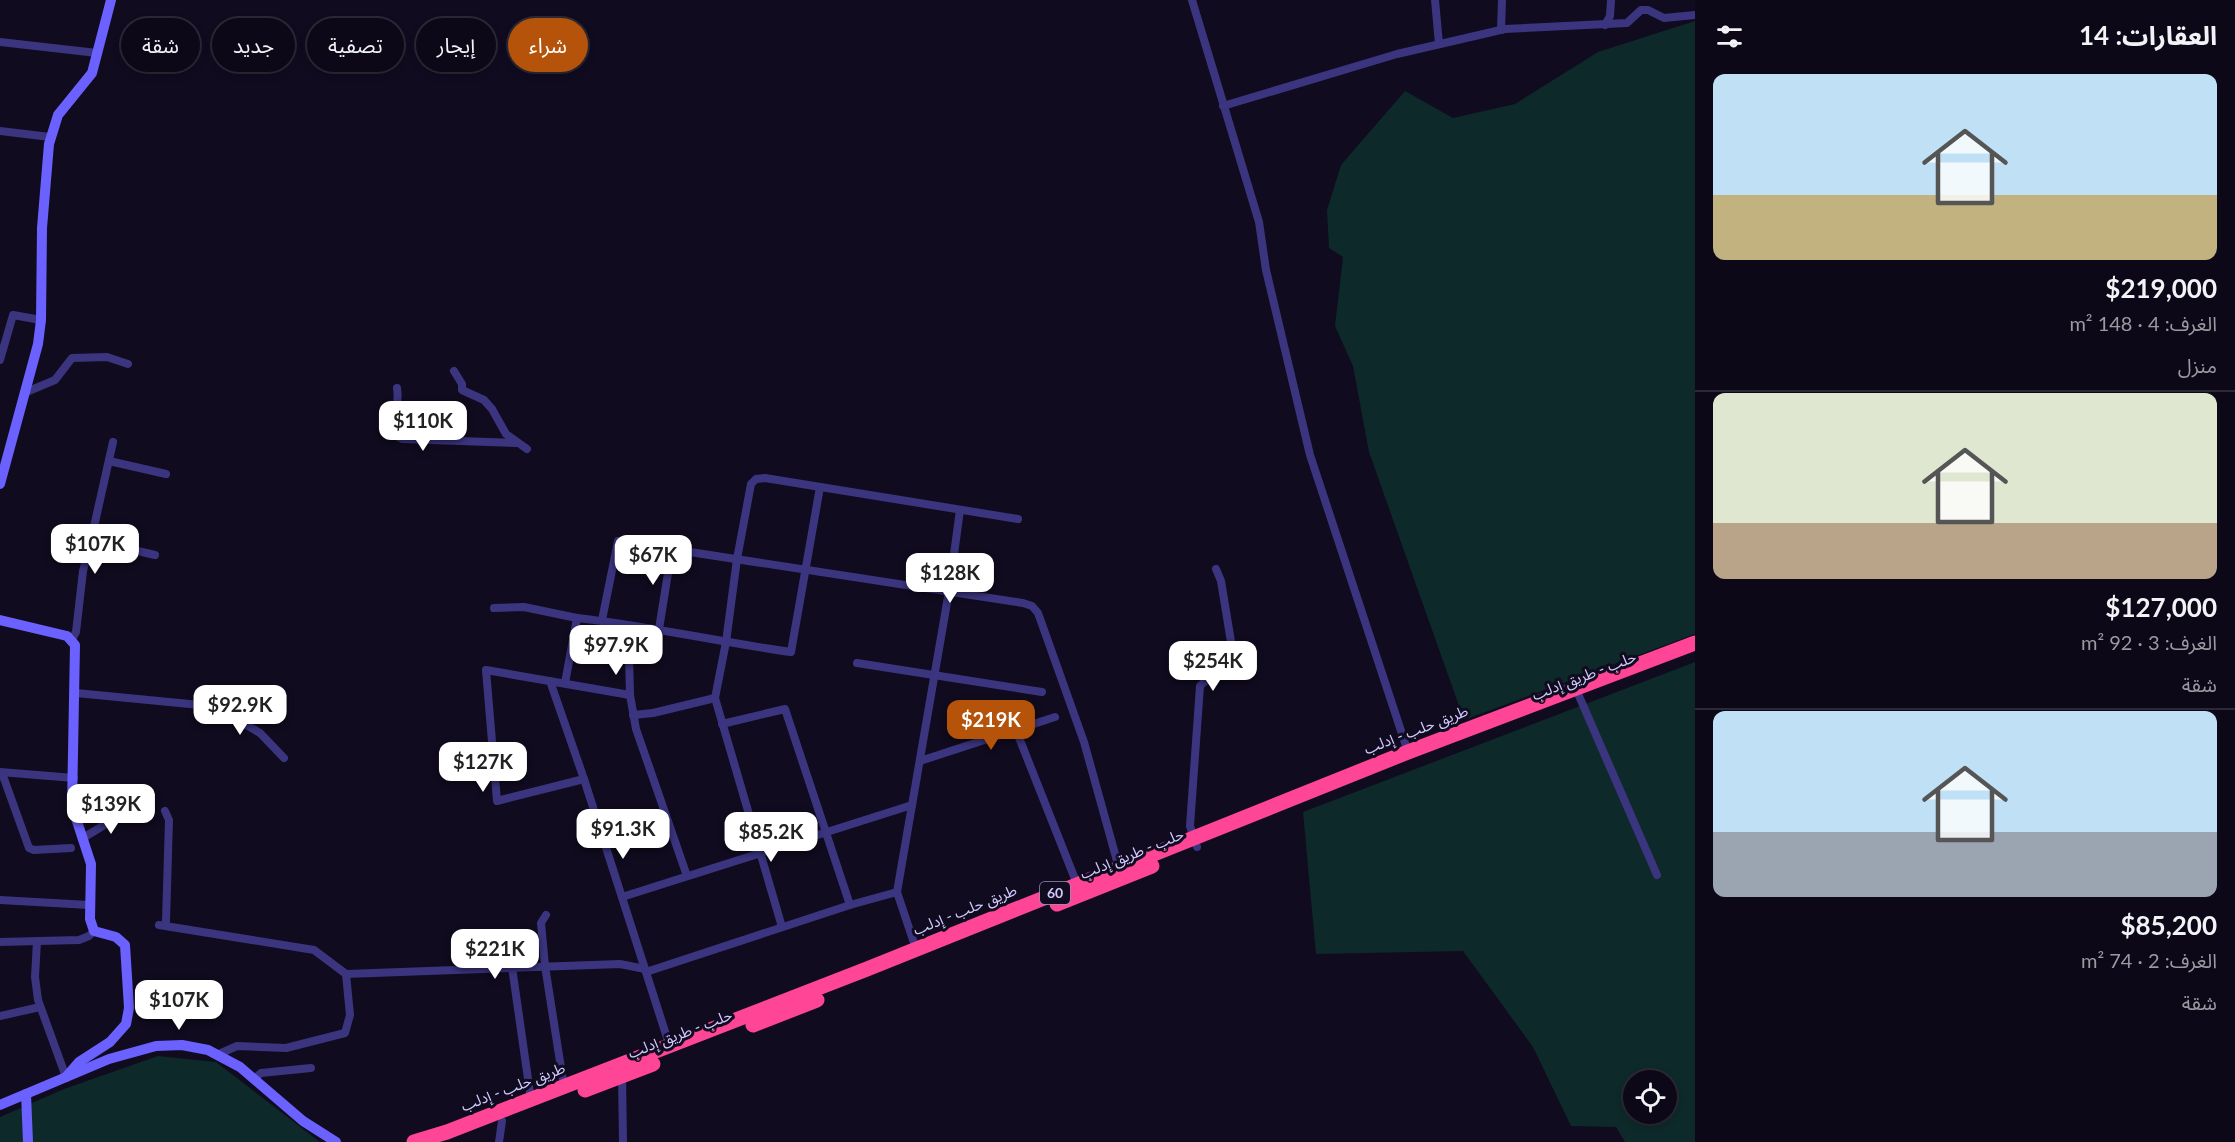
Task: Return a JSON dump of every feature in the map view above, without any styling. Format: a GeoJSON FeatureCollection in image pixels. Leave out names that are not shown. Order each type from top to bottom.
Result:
{"type":"FeatureCollection","features":[{"type":"Feature","properties":{"kind":"highway","name":"طريق حلب - إدلب"},"geometry":{"type":"LineString","coordinates":[[414,1142],[447,1132],[917,953],[1695,643]]}},
{"type":"Feature","properties":{"kind":"highway","name":"حلب - طريق إدلب"},"geometry":{"type":"LineString","coordinates":[[1409,757],[1695,653]]}},
{"type":"Feature","properties":{"kind":"highway","name":"حلب - طريق إدلب"},"geometry":{"type":"LineString","coordinates":[[448,1142],[786,1012],[917,953]]}},
{"type":"Feature","properties":{"kind":"street"},"geometry":{"type":"LineString","coordinates":[[0,484],[38,344],[41,320],[42,228],[50,137],[58,115],[92,73],[111,0]]}},
{"type":"Feature","properties":{"kind":"street"},"geometry":{"type":"LineString","coordinates":[[1192,0],[1259,222],[1266,270],[1310,455],[1409,757]]}},
{"type":"Feature","properties":{"kind":"street"},"geometry":{"type":"LineString","coordinates":[[1435,0],[1439,44]]}},
{"type":"Feature","properties":{"kind":"street"},"geometry":{"type":"LineString","coordinates":[[1501,30],[1502,0]]}},
{"type":"Feature","properties":{"kind":"street"},"geometry":{"type":"LineString","coordinates":[[1605,25],[1610,16],[1611,0]]}},
{"type":"Feature","properties":{"kind":"street"},"geometry":{"type":"LineString","coordinates":[[1223,106],[1397,54],[1501,30],[1627,23],[1641,10],[1648,10],[1664,18],[1695,15]]}},
{"type":"Feature","properties":{"kind":"street"},"geometry":{"type":"LineString","coordinates":[[0,42],[97,53]]}},
{"type":"Feature","properties":{"kind":"street"},"geometry":{"type":"LineString","coordinates":[[0,131],[50,137]]}},
{"type":"Feature","properties":{"kind":"street"},"geometry":{"type":"LineString","coordinates":[[0,360],[13,315],[41,320]]}},
{"type":"Feature","properties":{"kind":"street"},"geometry":{"type":"LineString","coordinates":[[24,393],[55,380],[72,358],[107,357],[128,364]]}},
{"type":"Feature","properties":{"kind":"street"},"geometry":{"type":"LineString","coordinates":[[454,371],[462,384],[462,390],[484,400],[492,409],[506,434],[527,449]]}},
{"type":"Feature","properties":{"kind":"street"},"geometry":{"type":"LineString","coordinates":[[397,388],[399,398],[394,429],[396,436],[402,439],[516,443]]}},
{"type":"Feature","properties":{"kind":"street"},"geometry":{"type":"LineString","coordinates":[[71,641],[76,632],[83,571],[113,442]]}},
{"type":"Feature","properties":{"kind":"street"},"geometry":{"type":"LineString","coordinates":[[109,461],[166,474]]}},
{"type":"Feature","properties":{"kind":"street"},"geometry":{"type":"LineString","coordinates":[[782,927],[715,698],[751,484],[756,479],[765,478],[1018,519]]}},
{"type":"Feature","properties":{"kind":"street"},"geometry":{"type":"LineString","coordinates":[[494,608],[524,607],[577,618],[659,629],[791,652],[820,487]]}},
{"type":"Feature","properties":{"kind":"street"},"geometry":{"type":"LineString","coordinates":[[917,953],[897,892],[949,591],[960,510]]}},
{"type":"Feature","properties":{"kind":"street"},"geometry":{"type":"LineString","coordinates":[[92,540],[155,555]]}},
{"type":"Feature","properties":{"kind":"street"},"geometry":{"type":"LineString","coordinates":[[602,620],[618,541],[949,591],[1032,606],[1038,613],[1084,742],[1117,861]]}},
{"type":"Feature","properties":{"kind":"street"},"geometry":{"type":"LineString","coordinates":[[659,629],[672,548]]}},
{"type":"Feature","properties":{"kind":"street"},"geometry":{"type":"LineString","coordinates":[[1195,843],[1191,811],[1200,686],[1205,680],[1230,671],[1235,666],[1221,581],[1216,569]]}},
{"type":"Feature","properties":{"kind":"street"},"geometry":{"type":"LineString","coordinates":[[565,682],[577,618]]}},
{"type":"Feature","properties":{"kind":"street"},"geometry":{"type":"LineString","coordinates":[[0,620],[67,636],[75,645],[76,693],[72,806],[91,864],[89,905],[94,931]]}},
{"type":"Feature","properties":{"kind":"street"},"geometry":{"type":"LineString","coordinates":[[628,655],[633,715],[687,876]]}},
{"type":"Feature","properties":{"kind":"street"},"geometry":{"type":"LineString","coordinates":[[857,663],[1042,692]]}},
{"type":"Feature","properties":{"kind":"street"},"geometry":{"type":"LineString","coordinates":[[584,779],[497,801],[486,670],[630,695]]}},
{"type":"Feature","properties":{"kind":"street"},"geometry":{"type":"LineString","coordinates":[[550,681],[670,1047]]}},
{"type":"Feature","properties":{"kind":"street"},"geometry":{"type":"LineString","coordinates":[[76,693],[200,705],[224,712],[260,734],[284,758]]}},
{"type":"Feature","properties":{"kind":"street"},"geometry":{"type":"LineString","coordinates":[[1580,696],[1657,875]]}},
{"type":"Feature","properties":{"kind":"street"},"geometry":{"type":"LineString","coordinates":[[633,715],[653,713],[715,698]]}},
{"type":"Feature","properties":{"kind":"street"},"geometry":{"type":"LineString","coordinates":[[722,724],[785,709],[850,905]]}},
{"type":"Feature","properties":{"kind":"street"},"geometry":{"type":"LineString","coordinates":[[920,761],[1055,717]]}},
{"type":"Feature","properties":{"kind":"street"},"geometry":{"type":"LineString","coordinates":[[1016,730],[1075,879]]}},
{"type":"Feature","properties":{"kind":"street"},"geometry":{"type":"LineString","coordinates":[[71,848],[34,850],[29,848],[1,772],[74,778]]}},
{"type":"Feature","properties":{"kind":"street"},"geometry":{"type":"LineString","coordinates":[[622,897],[912,805]]}},
{"type":"Feature","properties":{"kind":"street"},"geometry":{"type":"LineString","coordinates":[[83,838],[127,811]]}},
{"type":"Feature","properties":{"kind":"street"},"geometry":{"type":"LineString","coordinates":[[165,811],[169,820],[163,922],[314,950],[346,974],[620,964],[645,971],[897,892]]}},
{"type":"Feature","properties":{"kind":"street"},"geometry":{"type":"LineString","coordinates":[[0,900],[89,905]]}},
{"type":"Feature","properties":{"kind":"street"},"geometry":{"type":"LineString","coordinates":[[546,915],[541,923],[545,966],[564,1087]]}},
{"type":"Feature","properties":{"kind":"street"},"geometry":{"type":"LineString","coordinates":[[0,942],[79,940],[94,931]]}},
{"type":"Feature","properties":{"kind":"street"},"geometry":{"type":"LineString","coordinates":[[66,1077],[79,1062],[110,1042],[120,1032],[128,1018],[125,945],[116,937],[94,931]]}},
{"type":"Feature","properties":{"kind":"street"},"geometry":{"type":"LineString","coordinates":[[37,941],[35,977],[40,1007],[66,1077]]}},
{"type":"Feature","properties":{"kind":"street"},"geometry":{"type":"LineString","coordinates":[[512,967],[531,1100]]}},
{"type":"Feature","properties":{"kind":"street"},"geometry":{"type":"LineString","coordinates":[[219,1054],[237,1046],[286,1048],[345,1033],[350,1015],[346,974]]}},
{"type":"Feature","properties":{"kind":"street"},"geometry":{"type":"LineString","coordinates":[[0,1016],[40,1007]]}},
{"type":"Feature","properties":{"kind":"street"},"geometry":{"type":"LineString","coordinates":[[0,1106],[109,1059],[156,1046],[182,1045],[219,1054],[255,1078],[303,1121],[336,1142]]}},
{"type":"Feature","properties":{"kind":"street"},"geometry":{"type":"LineString","coordinates":[[255,1078],[261,1073],[311,1068]]}},
{"type":"Feature","properties":{"kind":"street"},"geometry":{"type":"LineString","coordinates":[[622,1076],[623,1142]]}},
{"type":"Feature","properties":{"kind":"street"},"geometry":{"type":"LineString","coordinates":[[26,1094],[28,1142]]}},
{"type":"Feature","properties":{"kind":"street"},"geometry":{"type":"LineString","coordinates":[[499,1142],[502,1121]]}},
{"type":"Feature","properties":{"kind":"green space"},"geometry":{"type":"Polygon","coordinates":[[[1695,21],[1695,634],[1464,720],[1369,452],[1353,366],[1335,326],[1343,257],[1329,248],[1327,210],[1341,165],[1405,91],[1453,118],[1515,104],[1598,52],[1695,21]]]}},
{"type":"Feature","properties":{"kind":"green space"},"geometry":{"type":"Polygon","coordinates":[[[1695,662],[1695,1142],[1625,1142],[1616,1127],[1571,1126],[1533,1047],[1463,951],[1316,954],[1303,812],[1695,662]]]}},
{"type":"Feature","properties":{"kind":"green space"},"geometry":{"type":"Polygon","coordinates":[[[158,1056],[216,1062],[320,1142],[0,1142],[0,1117],[64,1089],[158,1056]]]}}]}
